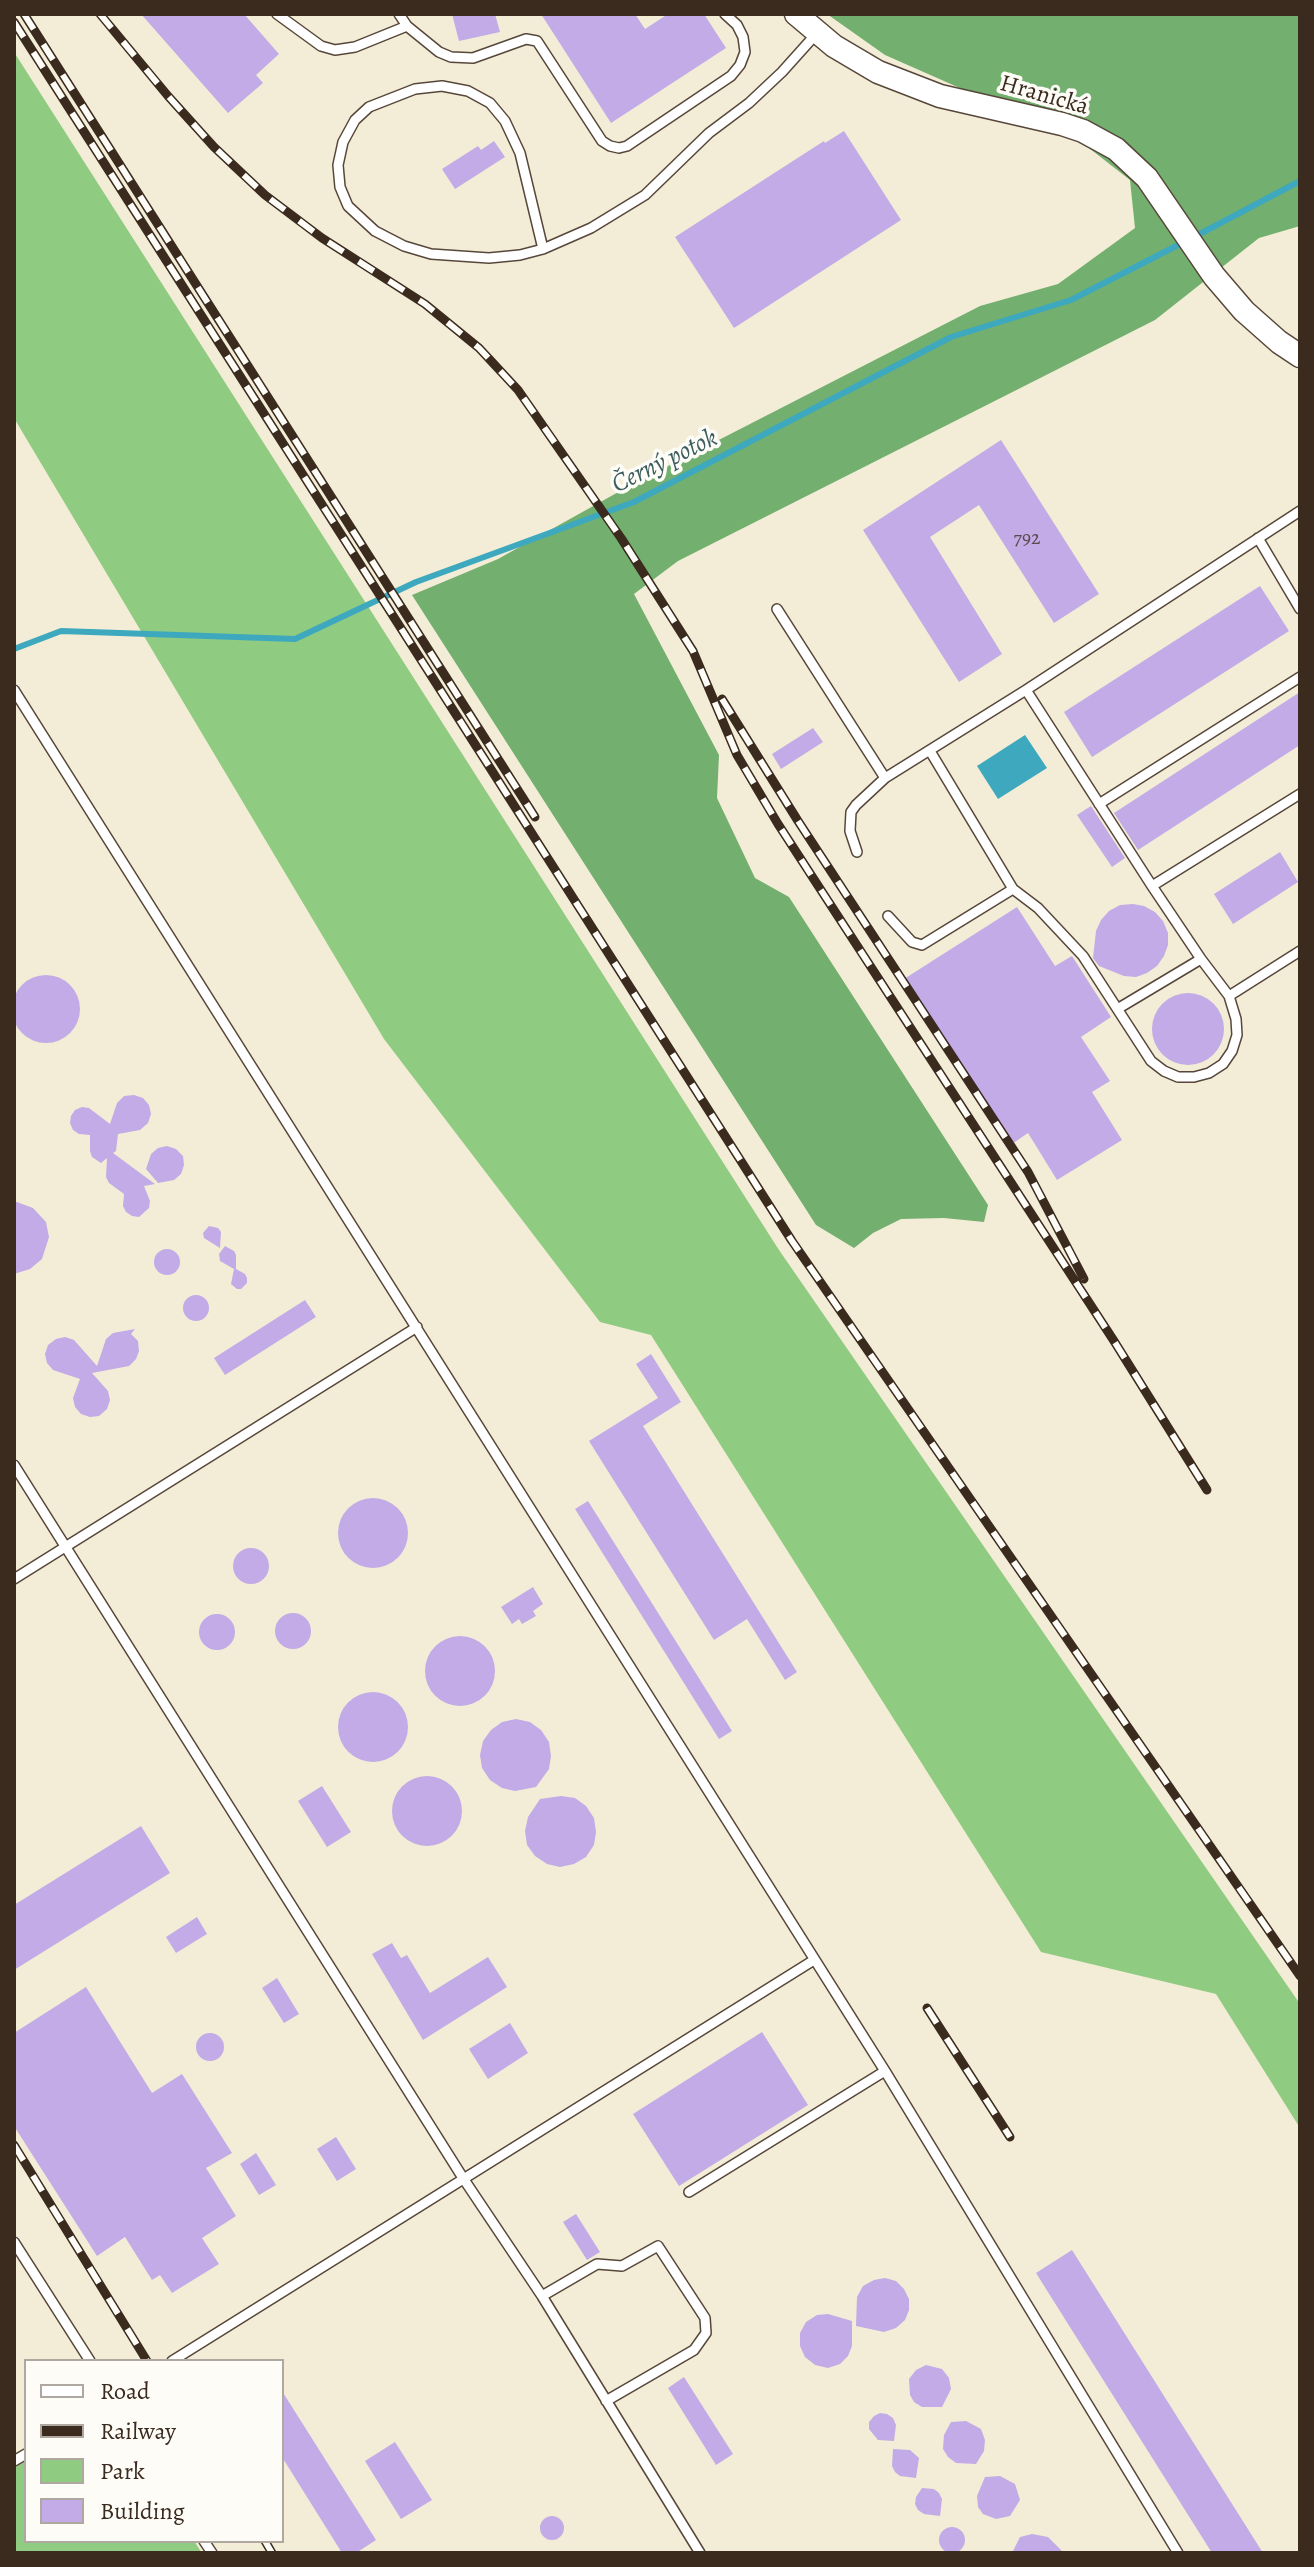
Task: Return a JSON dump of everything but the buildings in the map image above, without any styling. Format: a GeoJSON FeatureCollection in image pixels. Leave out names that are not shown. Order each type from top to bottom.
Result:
{"type":"FeatureCollection","features":[{"type":"Feature","properties":{"kind":"street","name":"Hranická"},"geometry":{"type":"LineString","coordinates":[[796,14],[852,57],[908,84],[940,96],[1040,117],[1083,131],[1116,149],[1160,195],[1214,276],[1244,311],[1300,356]]}},
{"type":"Feature","properties":{"kind":"lane"},"geometry":{"type":"LineString","coordinates":[[277,14],[321,46],[335,50],[355,47],[407,26]]}},
{"type":"Feature","properties":{"kind":"lane"},"geometry":{"type":"LineString","coordinates":[[399,14],[407,26],[439,52],[461,59],[473,58],[526,39],[537,41],[602,141],[619,148],[627,146],[731,76],[740,65],[745,52],[743,37],[737,25],[725,14]]}},
{"type":"Feature","properties":{"kind":"lane"},"geometry":{"type":"LineString","coordinates":[[543,249],[520,153],[505,121],[490,103],[468,91],[442,86],[415,89],[369,107],[355,120],[343,142],[338,165],[340,187],[348,206],[375,231],[404,246],[431,254],[489,258],[520,255],[543,249],[591,228],[645,195],[709,133],[749,103],[782,72],[817,33]]}},
{"type":"Feature","properties":{"kind":"lane"},"geometry":{"type":"LineString","coordinates":[[857,852],[850,831],[851,812],[885,778],[1300,511]]}},
{"type":"Feature","properties":{"kind":"lane"},"geometry":{"type":"LineString","coordinates":[[1258,538],[1300,609]]}},
{"type":"Feature","properties":{"kind":"lane"},"geometry":{"type":"LineString","coordinates":[[777,609],[885,778]]}},
{"type":"Feature","properties":{"kind":"lane"},"geometry":{"type":"LineString","coordinates":[[1099,804],[1300,677]]}},
{"type":"Feature","properties":{"kind":"lane"},"geometry":{"type":"LineString","coordinates":[[14,690],[885,2071],[1178,2553]]}},
{"type":"Feature","properties":{"kind":"lane"},"geometry":{"type":"LineString","coordinates":[[930,751],[1013,889],[1038,908],[1083,956],[1151,1061],[1178,1077],[1209,1073],[1223,1064],[1232,1051],[1237,1035],[1229,996],[1152,886],[1026,690]]}},
{"type":"Feature","properties":{"kind":"lane"},"geometry":{"type":"LineString","coordinates":[[1152,886],[1300,794]]}},
{"type":"Feature","properties":{"kind":"lane"},"geometry":{"type":"LineString","coordinates":[[888,916],[912,942],[922,945],[1013,889]]}},
{"type":"Feature","properties":{"kind":"lane"},"geometry":{"type":"LineString","coordinates":[[1229,996],[1300,951]]}},
{"type":"Feature","properties":{"kind":"lane"},"geometry":{"type":"LineString","coordinates":[[1119,1008],[1201,959]]}},
{"type":"Feature","properties":{"kind":"lane"},"geometry":{"type":"LineString","coordinates":[[14,1579],[417,1327]]}},
{"type":"Feature","properties":{"kind":"lane"},"geometry":{"type":"LineString","coordinates":[[14,1465],[463,2178],[542,2296],[700,2553]]}},
{"type":"Feature","properties":{"kind":"lane"},"geometry":{"type":"LineString","coordinates":[[175,2359],[814,1960]]}},
{"type":"Feature","properties":{"kind":"lane"},"geometry":{"type":"LineString","coordinates":[[689,2192],[885,2071]]}},
{"type":"Feature","properties":{"kind":"lane"},"geometry":{"type":"LineString","coordinates":[[14,2242],[89,2359]]}},
{"type":"Feature","properties":{"kind":"lane"},"geometry":{"type":"LineString","coordinates":[[542,2296],[597,2264],[622,2266],[658,2246],[705,2318],[706,2333],[699,2345],[606,2401]]}},
{"type":"Feature","properties":{"kind":"green space"},"geometry":{"type":"Polygon","coordinates":[[[827,14],[1300,14],[1300,226],[1259,238],[1155,320],[678,561],[634,594],[719,755],[717,798],[755,878],[789,897],[988,1205],[984,1222],[944,1218],[901,1219],[873,1233],[854,1248],[816,1225],[412,595],[498,559],[631,485],[980,306],[1058,284],[1135,228],[1130,180],[1080,141],[885,55],[827,14]]]}},
{"type":"Feature","properties":{"kind":"green space"},"geometry":{"type":"Polygon","coordinates":[[[14,52],[779,1250],[1300,2004],[1300,2128],[1216,1994],[1041,1952],[651,1335],[600,1322],[384,1039],[14,418],[14,52]]]}},
{"type":"Feature","properties":{"kind":"green space"},"geometry":{"type":"Polygon","coordinates":[[[24,2462],[24,2543],[195,2543],[202,2553],[14,2553],[14,2468],[24,2462]]]}},
{"type":"Feature","properties":{"kind":"water"},"geometry":{"type":"Polygon","coordinates":[[[1025,735],[1047,768],[998,799],[977,766],[1025,735]]]}},
{"type":"Feature","properties":{"kind":"waterway","name":"Černý potok"},"geometry":{"type":"LineString","coordinates":[[1194,237],[1300,181]]}},
{"type":"Feature","properties":{"kind":"waterway","name":"Černý potok"},"geometry":{"type":"LineString","coordinates":[[14,649],[61,631],[295,639],[416,582],[634,502],[951,337],[1071,300],[1184,242]]}},
{"type":"Feature","properties":{"kind":"railway"},"geometry":{"type":"LineString","coordinates":[[24,14],[535,817]]}},
{"type":"Feature","properties":{"kind":"railway"},"geometry":{"type":"LineString","coordinates":[[100,14],[214,147],[265,195],[322,238],[425,304],[479,348],[518,390],[621,538],[693,651],[737,755],[778,824],[1114,1341],[1207,1490]]}},
{"type":"Feature","properties":{"kind":"railway"},"geometry":{"type":"LineString","coordinates":[[14,22],[792,1241],[1300,1976]]}},
{"type":"Feature","properties":{"kind":"railway"},"geometry":{"type":"LineString","coordinates":[[722,699],[798,821],[1028,1172],[1084,1279]]}},
{"type":"Feature","properties":{"kind":"railway"},"geometry":{"type":"LineString","coordinates":[[927,2008],[1010,2137]]}},
{"type":"Feature","properties":{"kind":"railway"},"geometry":{"type":"LineString","coordinates":[[14,2145],[146,2359]]}},
{"type":"Feature","properties":{"kind":"railway"},"geometry":{"type":"LineString","coordinates":[[266,2543],[272,2553]]}}]}
